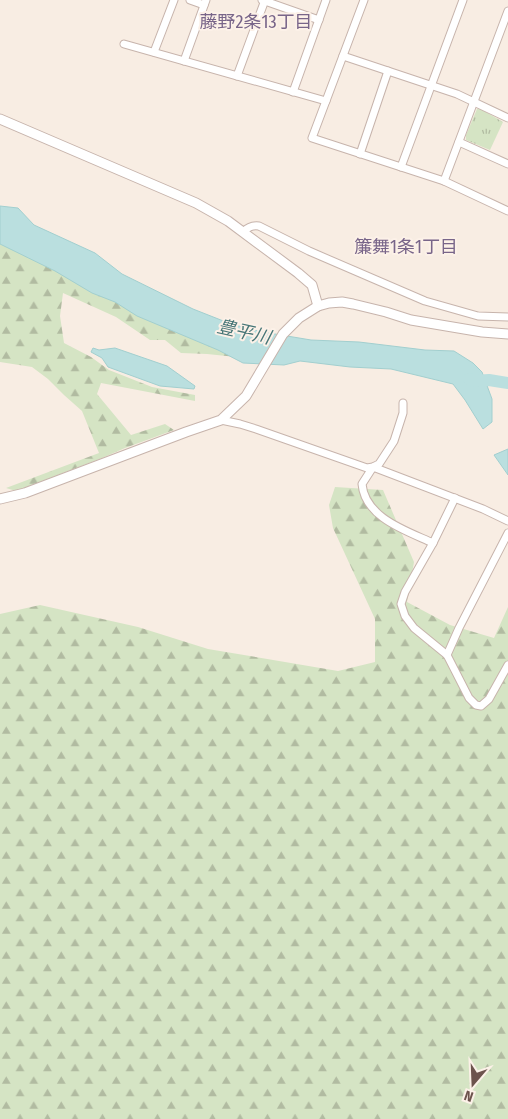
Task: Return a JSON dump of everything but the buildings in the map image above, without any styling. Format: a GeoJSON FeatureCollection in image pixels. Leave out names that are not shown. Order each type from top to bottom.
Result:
{"type":"FeatureCollection","features":[{"type":"Feature","properties":{"kind":"street"},"geometry":{"type":"LineString","coordinates":[[154,52],[174,0]]}},
{"type":"Feature","properties":{"kind":"street"},"geometry":{"type":"LineString","coordinates":[[184,61],[205,3],[190,0]]}},
{"type":"Feature","properties":{"kind":"street"},"geometry":{"type":"LineString","coordinates":[[238,76],[264,0],[319,20]]}},
{"type":"Feature","properties":{"kind":"street"},"geometry":{"type":"LineString","coordinates":[[293,92],[326,0]]}},
{"type":"Feature","properties":{"kind":"street"},"geometry":{"type":"LineString","coordinates":[[364,0],[312,138],[444,181],[508,211]]}},
{"type":"Feature","properties":{"kind":"street"},"geometry":{"type":"LineString","coordinates":[[401,167],[463,0]]}},
{"type":"Feature","properties":{"kind":"street"},"geometry":{"type":"LineString","coordinates":[[444,181],[508,11]]}},
{"type":"Feature","properties":{"kind":"street"},"geometry":{"type":"LineString","coordinates":[[124,44],[326,101]]}},
{"type":"Feature","properties":{"kind":"street"},"geometry":{"type":"LineString","coordinates":[[343,56],[457,94],[508,118]]}},
{"type":"Feature","properties":{"kind":"street"},"geometry":{"type":"LineString","coordinates":[[360,154],[388,71]]}},
{"type":"Feature","properties":{"kind":"street"},"geometry":{"type":"LineString","coordinates":[[0,119],[196,203],[228,220],[312,285],[318,306]]}},
{"type":"Feature","properties":{"kind":"street"},"geometry":{"type":"LineString","coordinates":[[459,142],[508,164]]}},
{"type":"Feature","properties":{"kind":"street"},"geometry":{"type":"LineString","coordinates":[[244,232],[253,225],[259,226],[309,251],[425,300],[478,316],[508,316]]}},
{"type":"Feature","properties":{"kind":"street"},"geometry":{"type":"LineString","coordinates":[[0,499],[26,494],[221,420],[246,396],[283,334],[309,310],[318,306],[335,303],[353,304],[411,320],[508,334]]}},
{"type":"Feature","properties":{"kind":"street"},"geometry":{"type":"LineString","coordinates":[[221,420],[256,429],[367,468],[379,464],[394,441],[404,413],[403,403]]}},
{"type":"Feature","properties":{"kind":"street"},"geometry":{"type":"LineString","coordinates":[[373,467],[483,509],[508,521]]}},
{"type":"Feature","properties":{"kind":"street"},"geometry":{"type":"LineString","coordinates":[[373,467],[362,484],[366,499],[373,509],[385,520],[433,544]]}},
{"type":"Feature","properties":{"kind":"street"},"geometry":{"type":"LineString","coordinates":[[455,498],[433,544],[400,604],[405,616],[414,628],[447,655],[464,688],[476,705],[480,706],[489,699],[508,665]]}},
{"type":"Feature","properties":{"kind":"street"},"geometry":{"type":"LineString","coordinates":[[447,655],[508,532]]}},
{"type":"Feature","properties":{"kind":"green space"},"geometry":{"type":"Polygon","coordinates":[[[479,108],[503,122],[490,150],[466,140],[466,135],[479,108]]]}},
{"type":"Feature","properties":{"kind":"green space"},"geometry":{"type":"Polygon","coordinates":[[[0,238],[256,359],[181,353],[165,340],[150,340],[116,317],[63,293],[60,316],[64,343],[91,357],[109,370],[152,387],[195,395],[195,401],[101,383],[97,394],[131,435],[165,424],[174,430],[16,491],[6,488],[99,453],[82,411],[48,379],[32,367],[0,362],[0,238]]]}},
{"type":"Feature","properties":{"kind":"green space"},"geometry":{"type":"Polygon","coordinates":[[[335,487],[383,490],[414,562],[407,602],[450,625],[494,638],[508,607],[508,1119],[0,1119],[0,614],[40,605],[138,627],[208,649],[338,671],[375,662],[375,619],[333,528],[329,505],[335,487]]]}},
{"type":"Feature","properties":{"kind":"water"},"geometry":{"type":"Polygon","coordinates":[[[0,206],[18,208],[34,225],[95,253],[122,274],[193,309],[231,324],[263,332],[311,340],[359,342],[425,350],[454,351],[473,363],[482,372],[492,399],[492,422],[483,429],[453,384],[391,369],[350,367],[300,361],[284,365],[243,363],[218,350],[137,316],[115,302],[92,293],[55,271],[0,244],[0,206]]]}},
{"type":"Feature","properties":{"kind":"water"},"geometry":{"type":"Polygon","coordinates":[[[93,348],[99,350],[115,348],[167,366],[195,386],[194,389],[160,386],[108,367],[102,358],[91,352],[93,348]]]}},
{"type":"Feature","properties":{"kind":"water"},"geometry":{"type":"Polygon","coordinates":[[[508,449],[508,475],[494,455],[508,449]]]}},
{"type":"Feature","properties":{"kind":"waterway","name":"豊平川"},"geometry":{"type":"LineString","coordinates":[[469,379],[508,383]]}},
{"type":"Feature","properties":{"kind":"district","name":"藤野2条13丁目"},"geometry":{"type":"Point","coordinates":[256,22]}},
{"type":"Feature","properties":{"kind":"district","name":"簾舞1条1丁目"},"geometry":{"type":"Point","coordinates":[406,247]}}]}
